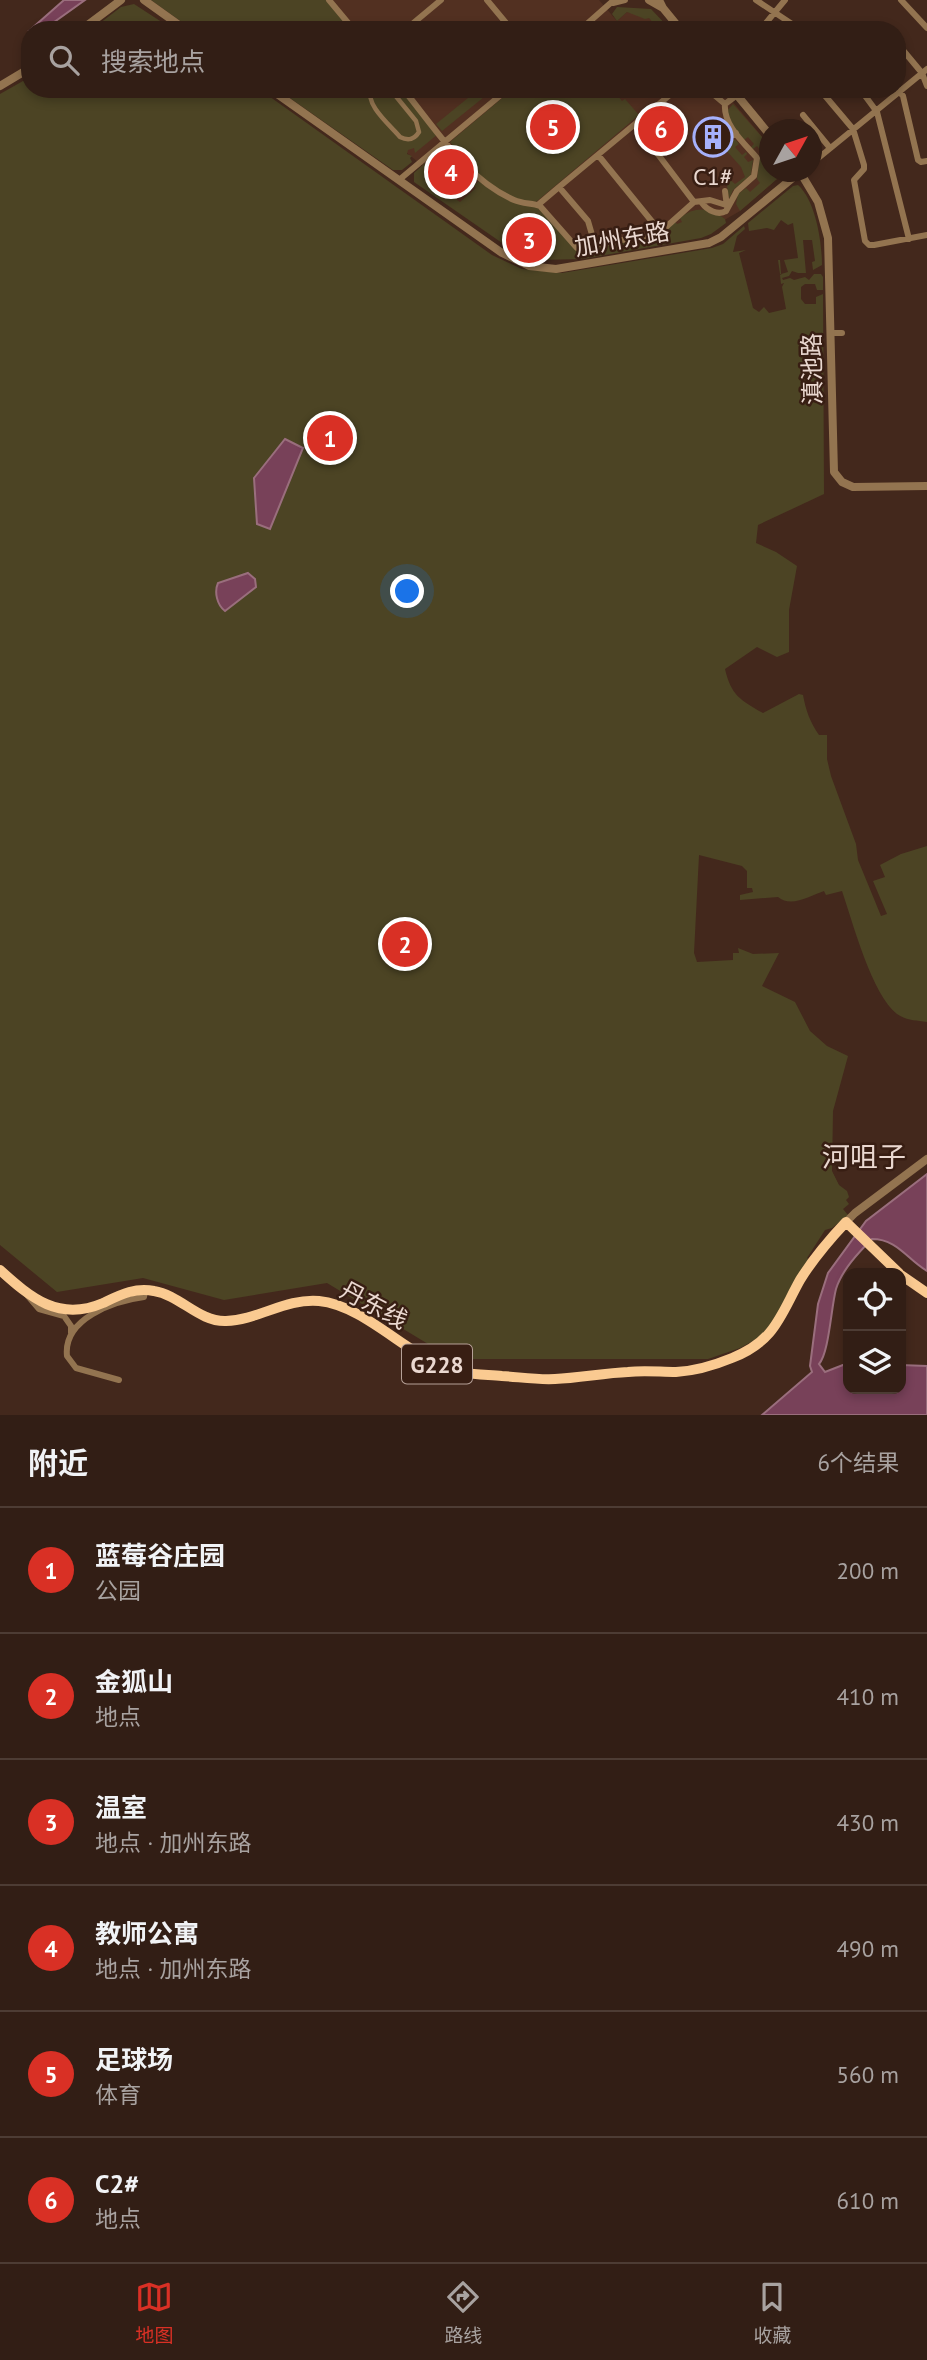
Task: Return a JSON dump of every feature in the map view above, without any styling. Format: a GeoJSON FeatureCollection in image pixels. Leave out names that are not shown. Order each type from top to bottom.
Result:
{"type":"FeatureCollection","features":[{"type":"Feature","properties":{"kind":"highway"},"geometry":{"type":"LineString","coordinates":[[846,1222],[894,1268]]}},
{"type":"Feature","properties":{"kind":"highway","name":"丹东线"},"geometry":{"type":"LineString","coordinates":[[145,1290],[174,1297],[206,1317],[220,1321],[245,1318],[302,1301],[328,1302],[358,1315],[439,1366],[464,1373],[556,1379],[629,1371],[677,1372],[702,1368],[734,1357],[766,1336],[782,1317],[807,1270],[846,1222]]}},
{"type":"Feature","properties":{"kind":"highway"},"geometry":{"type":"LineString","coordinates":[[0,1270],[44,1305],[79,1309],[100,1304],[126,1292],[145,1290]]}},
{"type":"Feature","properties":{"kind":"highway"},"geometry":{"type":"LineString","coordinates":[[906,1278],[927,1293]]}},
{"type":"Feature","properties":{"kind":"street"},"geometry":{"type":"LineString","coordinates":[[93,21],[121,0]]}},
{"type":"Feature","properties":{"kind":"street"},"geometry":{"type":"LineString","coordinates":[[144,0],[173,21]]}},
{"type":"Feature","properties":{"kind":"street"},"geometry":{"type":"LineString","coordinates":[[329,0],[346,21]]}},
{"type":"Feature","properties":{"kind":"street"},"geometry":{"type":"LineString","coordinates":[[416,21],[441,0]]}},
{"type":"Feature","properties":{"kind":"street"},"geometry":{"type":"LineString","coordinates":[[487,0],[504,21]]}},
{"type":"Feature","properties":{"kind":"street"},"geometry":{"type":"LineString","coordinates":[[590,21],[612,2],[625,0]]}},
{"type":"Feature","properties":{"kind":"street"},"geometry":{"type":"LineString","coordinates":[[649,0],[661,4],[674,21]]}},
{"type":"Feature","properties":{"kind":"street"},"geometry":{"type":"LineString","coordinates":[[756,0],[788,21]]}},
{"type":"Feature","properties":{"kind":"street"},"geometry":{"type":"LineString","coordinates":[[768,21],[785,0]]}},
{"type":"Feature","properties":{"kind":"street"},"geometry":{"type":"LineString","coordinates":[[901,0],[927,28]]}},
{"type":"Feature","properties":{"kind":"street"},"geometry":{"type":"LineString","coordinates":[[906,52],[924,71],[927,86]]}},
{"type":"Feature","properties":{"kind":"street"},"geometry":{"type":"LineString","coordinates":[[906,83],[924,71]]}},
{"type":"Feature","properties":{"kind":"street"},"geometry":{"type":"LineString","coordinates":[[0,86],[21,73]]}},
{"type":"Feature","properties":{"kind":"street","name":"加州东路"},"geometry":{"type":"LineString","coordinates":[[283,98],[502,253],[538,267],[564,269],[709,243],[742,223],[789,182]]}},
{"type":"Feature","properties":{"kind":"street"},"geometry":{"type":"LineString","coordinates":[[370,98],[400,137],[409,140],[417,135],[419,127],[398,98]]}},
{"type":"Feature","properties":{"kind":"street"},"geometry":{"type":"LineString","coordinates":[[411,98],[469,169],[491,187],[523,204],[539,204],[666,98]]}},
{"type":"Feature","properties":{"kind":"street"},"geometry":{"type":"LineString","coordinates":[[398,180],[493,98]]}},
{"type":"Feature","properties":{"kind":"street"},"geometry":{"type":"LineString","coordinates":[[718,98],[725,104]]}},
{"type":"Feature","properties":{"kind":"street"},"geometry":{"type":"LineString","coordinates":[[635,124],[694,202],[702,203],[706,209],[720,213],[737,191],[754,176],[757,158],[730,125],[724,113],[725,104],[730,98]]}},
{"type":"Feature","properties":{"kind":"street"},"geometry":{"type":"LineString","coordinates":[[739,98],[759,122]]}},
{"type":"Feature","properties":{"kind":"street"},"geometry":{"type":"LineString","coordinates":[[827,98],[853,129],[864,165],[854,180],[865,240],[869,245],[874,245],[927,235]]}},
{"type":"Feature","properties":{"kind":"street"},"geometry":{"type":"LineString","coordinates":[[867,98],[876,109],[909,239]]}},
{"type":"Feature","properties":{"kind":"street"},"geometry":{"type":"LineString","coordinates":[[822,154],[888,98]]}},
{"type":"Feature","properties":{"kind":"street"},"geometry":{"type":"LineString","coordinates":[[903,98],[918,160],[927,161]]}},
{"type":"Feature","properties":{"kind":"street"},"geometry":{"type":"LineString","coordinates":[[803,115],[830,148]]}},
{"type":"Feature","properties":{"kind":"street"},"geometry":{"type":"LineString","coordinates":[[730,125],[720,127],[720,136],[728,138],[736,133]]}},
{"type":"Feature","properties":{"kind":"street"},"geometry":{"type":"LineString","coordinates":[[598,155],[658,229]]}},
{"type":"Feature","properties":{"kind":"street","name":"滇池路"},"geometry":{"type":"LineString","coordinates":[[806,182],[818,202],[828,238],[831,333],[835,352],[833,467],[836,476],[853,487],[927,486]]}},
{"type":"Feature","properties":{"kind":"street"},"geometry":{"type":"LineString","coordinates":[[559,187],[588,221],[595,245]]}},
{"type":"Feature","properties":{"kind":"street"},"geometry":{"type":"LineString","coordinates":[[724,191],[726,208],[742,223]]}},
{"type":"Feature","properties":{"kind":"street"},"geometry":{"type":"LineString","coordinates":[[539,204],[574,246],[579,248],[650,235],[666,227],[694,202]]}},
{"type":"Feature","properties":{"kind":"street"},"geometry":{"type":"LineString","coordinates":[[831,333],[842,333]]}},
{"type":"Feature","properties":{"kind":"street"},"geometry":{"type":"LineString","coordinates":[[846,1222],[927,1159]]}},
{"type":"Feature","properties":{"kind":"street"},"geometry":{"type":"LineString","coordinates":[[71,1333],[90,1316],[125,1301],[144,1297],[145,1290]]}},
{"type":"Feature","properties":{"kind":"street"},"geometry":{"type":"LineString","coordinates":[[26,1293],[31,1302],[39,1308],[64,1316],[71,1326],[66,1349],[71,1363],[84,1372],[119,1380]]}},
{"type":"Feature","properties":{"kind":"shaded area"},"geometry":{"type":"Polygon","coordinates":[[[64,0],[85,0],[56,21],[40,21],[64,0]]]}},
{"type":"Feature","properties":{"kind":"shaded area"},"geometry":{"type":"Polygon","coordinates":[[[151,0],[327,0],[344,21],[180,21],[151,0]]]}},
{"type":"Feature","properties":{"kind":"shaded area"},"geometry":{"type":"Polygon","coordinates":[[[327,0],[599,0],[617,21],[344,21],[327,0]]]}},
{"type":"Feature","properties":{"kind":"shaded area"},"geometry":{"type":"Polygon","coordinates":[[[134,4],[160,21],[103,21],[121,7],[134,4]]]}},
{"type":"Feature","properties":{"kind":"shaded area"},"geometry":{"type":"Polygon","coordinates":[[[617,7],[651,9],[662,21],[652,21],[627,12],[617,21],[612,14],[617,7]]]}},
{"type":"Feature","properties":{"kind":"shaded area"},"geometry":{"type":"Polygon","coordinates":[[[627,12],[647,16],[653,21],[617,21],[627,12]]]}},
{"type":"Feature","properties":{"kind":"shaded area"},"geometry":{"type":"Polygon","coordinates":[[[21,82],[21,98],[272,98],[492,255],[522,269],[562,273],[712,248],[723,244],[744,226],[745,229],[737,236],[733,252],[746,250],[739,253],[753,308],[759,312],[764,307],[769,313],[786,309],[782,287],[784,283],[781,284],[780,275],[788,272],[784,260],[798,258],[793,223],[788,225],[781,220],[774,230],[767,228],[749,231],[748,223],[793,186],[798,185],[804,192],[817,223],[822,265],[813,270],[812,262],[815,261],[812,240],[803,240],[806,273],[792,271],[789,276],[782,278],[794,280],[805,277],[809,280],[814,274],[821,274],[823,277],[823,290],[817,290],[815,284],[805,284],[801,287],[801,299],[805,304],[816,304],[816,297],[823,294],[824,494],[758,525],[756,543],[797,566],[789,610],[789,652],[777,657],[757,647],[725,669],[730,685],[738,696],[763,713],[799,694],[803,695],[809,716],[819,735],[827,735],[827,759],[831,776],[856,844],[858,860],[881,916],[887,914],[873,881],[885,877],[880,865],[901,854],[927,846],[927,1022],[904,1018],[888,1005],[864,957],[842,891],[826,895],[824,891],[795,901],[778,897],[740,900],[740,895],[753,892],[752,888],[747,888],[747,871],[742,866],[699,855],[694,953],[697,962],[733,960],[733,953],[739,953],[738,948],[753,954],[779,953],[762,986],[795,1002],[810,1031],[827,1046],[848,1056],[833,1111],[832,1171],[839,1185],[847,1191],[849,1197],[846,1200],[849,1204],[843,1209],[848,1215],[832,1228],[825,1230],[807,1258],[812,1262],[788,1303],[760,1337],[740,1348],[708,1359],[453,1359],[327,1283],[224,1300],[143,1278],[57,1292],[0,1245],[0,94],[21,82]]]}},
{"type":"Feature","properties":{"kind":"shaded area"},"geometry":{"type":"Polygon","coordinates":[[[290,98],[408,98],[438,134],[415,153],[414,148],[408,150],[407,154],[412,156],[412,162],[402,170],[393,170],[290,98]]]}},
{"type":"Feature","properties":{"kind":"shaded area"},"geometry":{"type":"Polygon","coordinates":[[[402,98],[730,98],[759,133],[759,182],[773,182],[740,211],[714,226],[582,253],[527,249],[421,177],[423,170],[418,164],[435,176],[407,153],[402,98]]]}},
{"type":"Feature","properties":{"kind":"shaded area"},"geometry":{"type":"Polygon","coordinates":[[[468,98],[483,98],[442,131],[436,124],[468,98]]]}},
{"type":"Feature","properties":{"kind":"shaded area"},"geometry":{"type":"Polygon","coordinates":[[[502,98],[620,98],[622,101],[625,99],[639,115],[536,202],[510,196],[499,190],[467,162],[450,142],[502,98]]]}},
{"type":"Feature","properties":{"kind":"shaded area"},"geometry":{"type":"Polygon","coordinates":[[[733,104],[759,134],[759,149],[757,146],[753,149],[751,147],[754,144],[748,137],[744,140],[733,127],[726,112],[733,104]]]}},
{"type":"Feature","properties":{"kind":"shaded area"},"geometry":{"type":"Polygon","coordinates":[[[716,136],[725,140],[736,140],[739,144],[735,147],[742,155],[746,152],[744,157],[748,162],[753,160],[751,175],[733,190],[729,199],[727,177],[735,184],[745,177],[741,167],[716,136]]]}},
{"type":"Feature","properties":{"kind":"shaded area"},"geometry":{"type":"Polygon","coordinates":[[[444,146],[450,148],[424,170],[440,189],[460,202],[476,188],[474,185],[479,181],[488,187],[537,205],[579,249],[648,239],[662,234],[675,222],[682,222],[680,218],[691,211],[708,210],[725,219],[726,223],[701,238],[583,259],[538,260],[523,256],[414,182],[414,173],[444,146]]]}},
{"type":"Feature","properties":{"kind":"shaded area"},"geometry":{"type":"Polygon","coordinates":[[[773,182],[740,211],[736,204],[738,194],[746,188],[750,192],[760,183],[773,182]]]}},
{"type":"Feature","properties":{"kind":"shaded area"},"geometry":{"type":"Polygon","coordinates":[[[285,439],[303,448],[270,529],[257,524],[254,478],[285,439]]]}},
{"type":"Feature","properties":{"kind":"shaded area"},"geometry":{"type":"Polygon","coordinates":[[[248,573],[255,579],[256,587],[225,611],[217,598],[218,583],[248,573]]]}},
{"type":"Feature","properties":{"kind":"shaded area"},"geometry":{"type":"Polygon","coordinates":[[[927,1174],[927,1271],[895,1246],[872,1239],[847,1268],[843,1268],[834,1297],[825,1350],[819,1364],[825,1372],[843,1365],[843,1394],[906,1394],[906,1365],[927,1366],[927,1415],[762,1415],[812,1372],[810,1366],[818,1304],[828,1273],[866,1221],[927,1174]]]}},
{"type":"Feature","properties":{"kind":"place","name":"足球场"},"geometry":{"type":"Point","coordinates":[553,127]}},
{"type":"Feature","properties":{"kind":"place","name":"C2#"},"geometry":{"type":"Point","coordinates":[661,129]}},
{"type":"Feature","properties":{"kind":"place","name":"C1#"},"geometry":{"type":"Point","coordinates":[713,137]}},
{"type":"Feature","properties":{"kind":"place","name":"教师公寓"},"geometry":{"type":"Point","coordinates":[451,172]}},
{"type":"Feature","properties":{"kind":"place","name":"温室"},"geometry":{"type":"Point","coordinates":[529,240]}},
{"type":"Feature","properties":{"kind":"place","name":"蓝莓谷庄园"},"geometry":{"type":"Point","coordinates":[330,438]}},
{"type":"Feature","properties":{"kind":"place","name":"金狐山"},"geometry":{"type":"Point","coordinates":[405,944]}},
{"type":"Feature","properties":{"kind":"district","name":"河咀子"},"geometry":{"type":"Point","coordinates":[864,1156]}}]}
